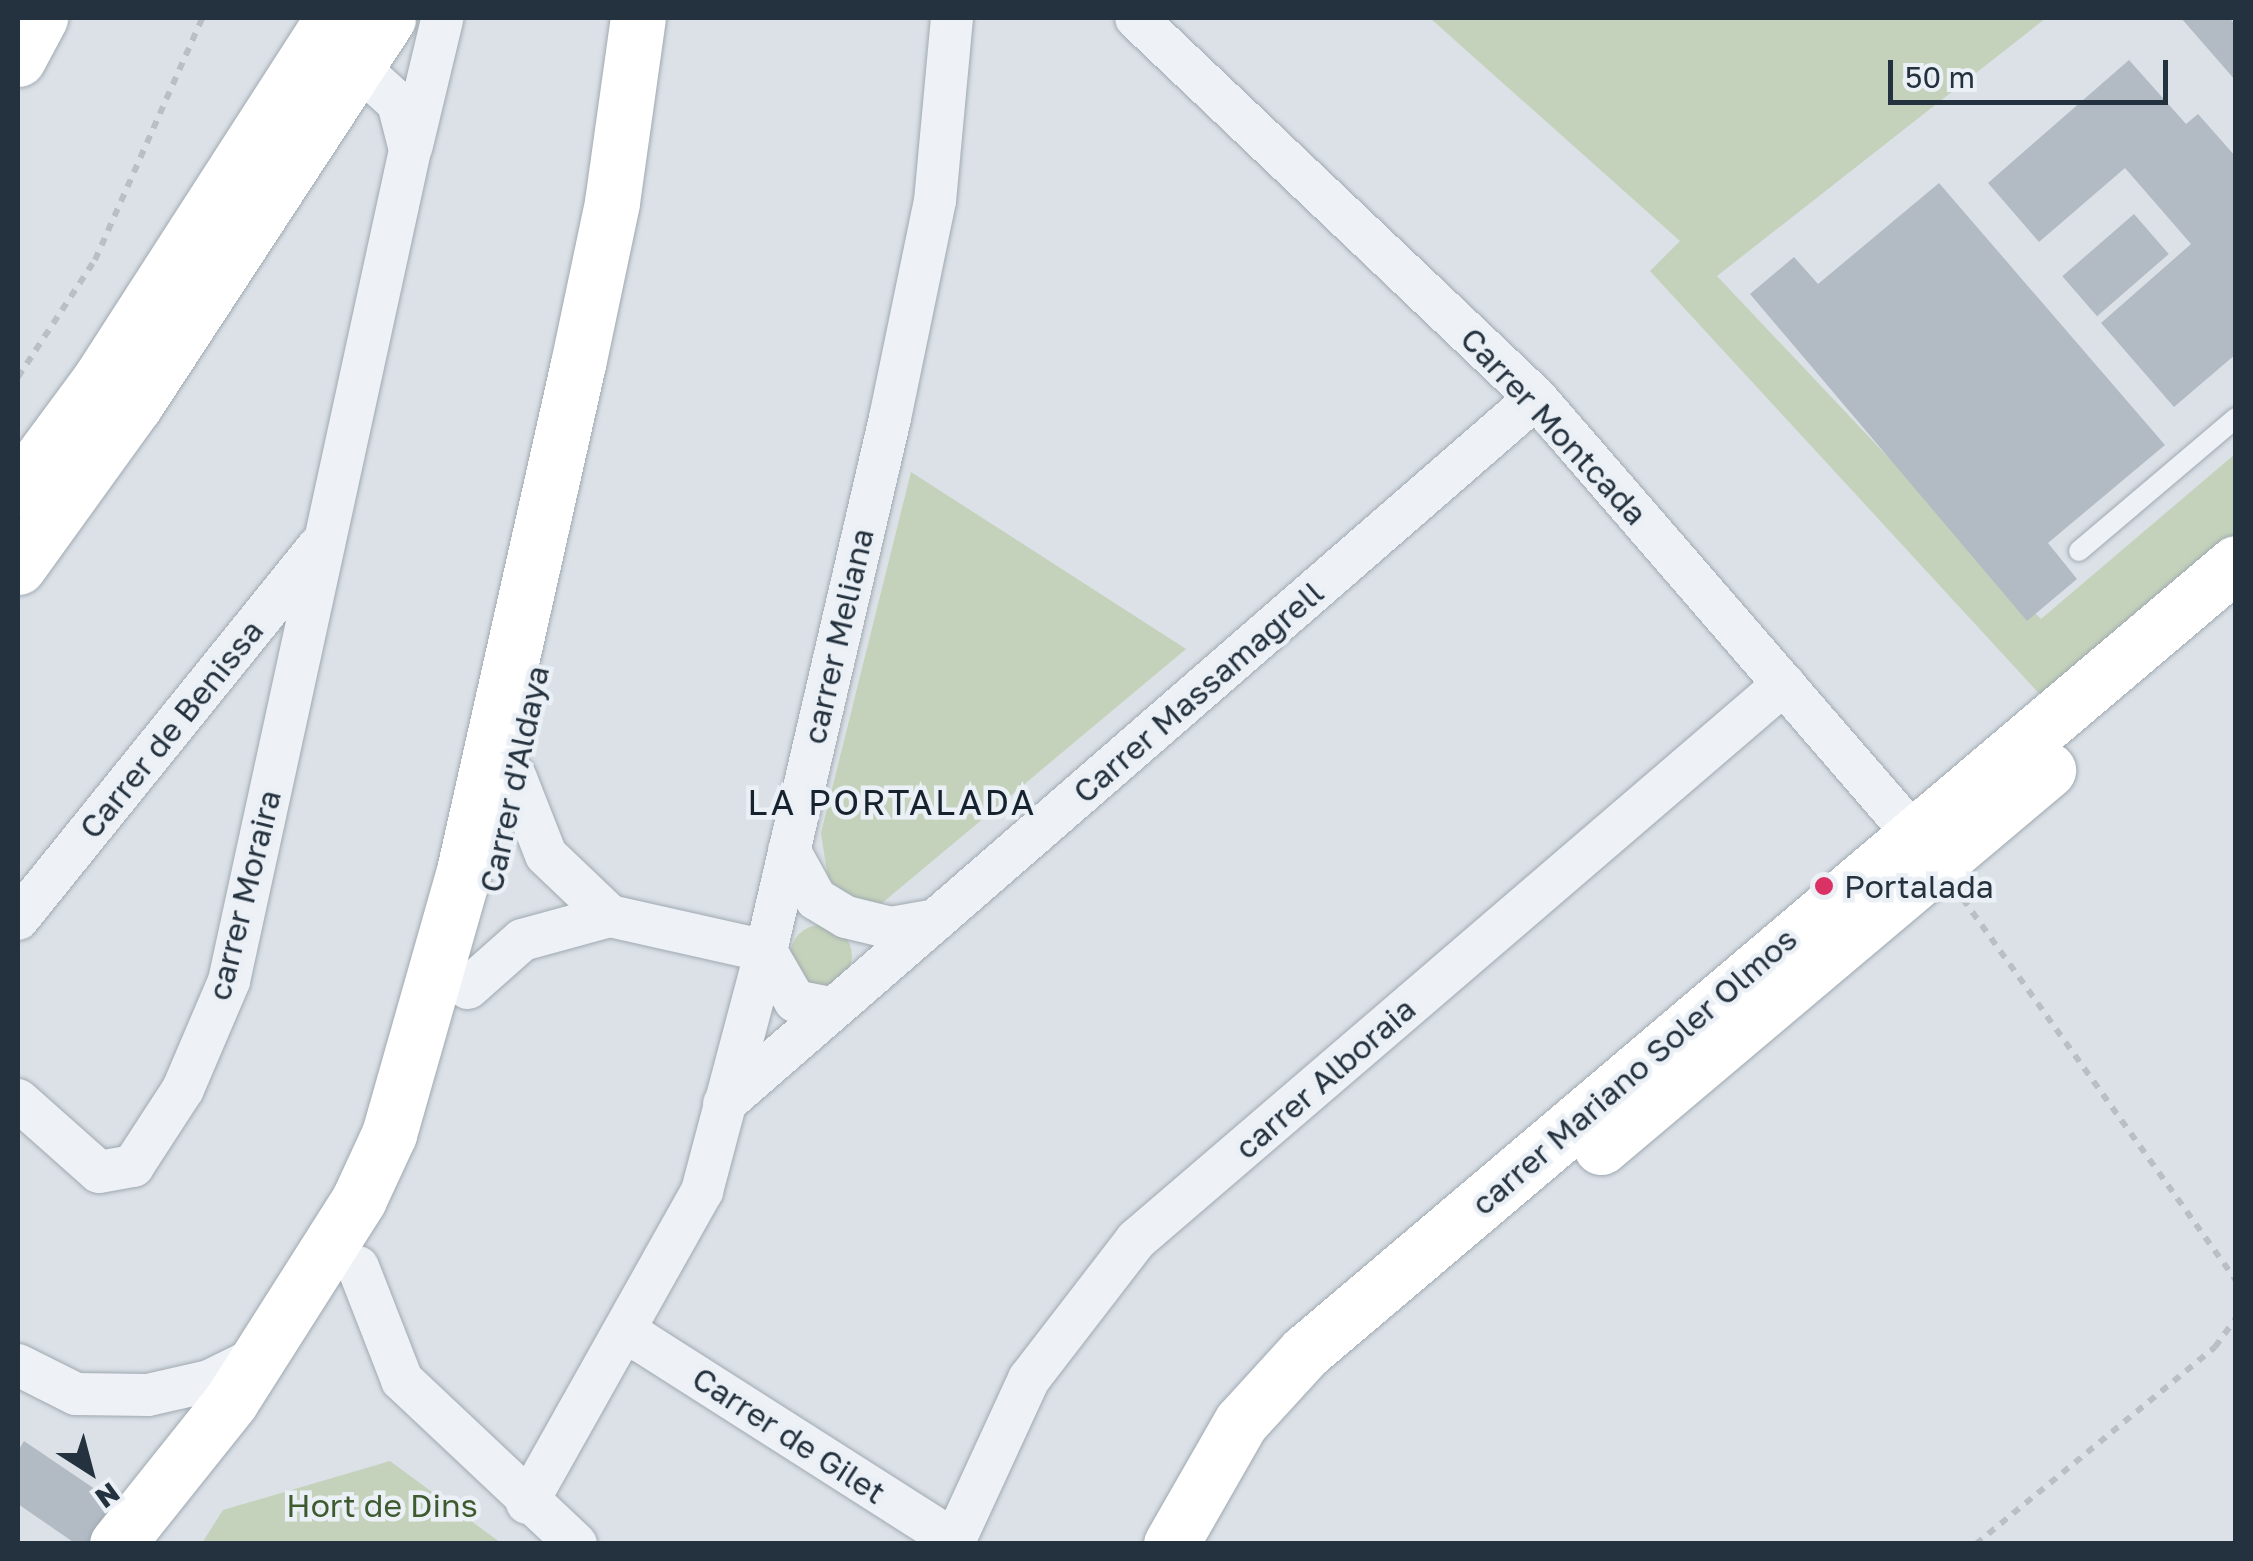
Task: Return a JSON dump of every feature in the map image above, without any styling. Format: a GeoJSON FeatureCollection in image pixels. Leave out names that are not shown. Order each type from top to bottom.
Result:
{"type":"FeatureCollection","features":[{"type":"Feature","properties":{"kind":"main road"},"geometry":{"type":"LineString","coordinates":[[18,60],[40,18]]}},
{"type":"Feature","properties":{"kind":"main road"},"geometry":{"type":"LineString","coordinates":[[18,490],[100,378],[334,18]]}},
{"type":"Feature","properties":{"kind":"main road"},"geometry":{"type":"LineString","coordinates":[[18,567],[135,405],[388,18]]}},
{"type":"Feature","properties":{"kind":"main road","name":"Carrer d'Aldaya"},"geometry":{"type":"LineString","coordinates":[[193,1473],[260,1356],[359,1199],[426,1021],[586,328],[633,81],[638,18]]}},
{"type":"Feature","properties":{"kind":"main road","name":"Carrer d'Aldaya"},"geometry":{"type":"LineString","coordinates":[[193,1473],[358,1266],[425,1133],[468,988],[515,776],[654,148],[672,18]]}},
{"type":"Feature","properties":{"kind":"main road","name":"carrer Mariano Soler Olmos"},"geometry":{"type":"LineString","coordinates":[[1210,1544],[1240,1487],[1292,1416],[1345,1364],[1926,850],[2236,563]]}},
{"type":"Feature","properties":{"kind":"main road","name":"carrer Mariano Soler Olmos"},"geometry":{"type":"LineString","coordinates":[[1171,1544],[1240,1422],[1305,1352],[1926,850],[2236,608]]}},
{"type":"Feature","properties":{"kind":"main road"},"geometry":{"type":"LineString","coordinates":[[118,1544],[193,1473]]}},
{"type":"Feature","properties":{"kind":"main road"},"geometry":{"type":"LineString","coordinates":[[155,1544],[193,1473]]}},
{"type":"Feature","properties":{"kind":"street","name":"carrer Meliana"},"geometry":{"type":"LineString","coordinates":[[527,1504],[702,1191],[766,951],[935,201],[952,18]]}},
{"type":"Feature","properties":{"kind":"street","name":"Carrer Montcada"},"geometry":{"type":"LineString","coordinates":[[1136,18],[1536,398],[1926,850]]}},
{"type":"Feature","properties":{"kind":"street","name":"carrer Moraira"},"geometry":{"type":"LineString","coordinates":[[18,1100],[99,1172],[133,1166],[184,1090],[228,981],[442,20]]}},
{"type":"Feature","properties":{"kind":"street","name":"carrer Moraira"},"geometry":{"type":"LineString","coordinates":[[358,67],[398,103],[410,150]]}},
{"type":"Feature","properties":{"kind":"street","name":"Carrer Massamagrell"},"geometry":{"type":"LineString","coordinates":[[724,1104],[1536,398]]}},
{"type":"Feature","properties":{"kind":"street","name":"Carrer de Benissa"},"geometry":{"type":"LineString","coordinates":[[18,919],[325,538]]}},
{"type":"Feature","properties":{"kind":"street"},"geometry":{"type":"LineString","coordinates":[[231,655],[276,669],[289,684],[290,701]]}},
{"type":"Feature","properties":{"kind":"street","name":"carrer Alboraia"},"geometry":{"type":"LineString","coordinates":[[953,1542],[1029,1379],[1136,1240],[1784,684]]}},
{"type":"Feature","properties":{"kind":"street"},"geometry":{"type":"LineString","coordinates":[[515,776],[546,856],[610,916]]}},
{"type":"Feature","properties":{"kind":"street"},"geometry":{"type":"LineString","coordinates":[[789,850],[816,899],[846,917],[891,928],[936,920]]}},
{"type":"Feature","properties":{"kind":"street"},"geometry":{"type":"LineString","coordinates":[[468,988],[522,940],[610,916],[766,951],[796,1002],[832,1008]]}},
{"type":"Feature","properties":{"kind":"street"},"geometry":{"type":"LineString","coordinates":[[358,1266],[402,1380],[527,1504],[576,1544]]}},
{"type":"Feature","properties":{"kind":"street","name":"Carrer de Gilet"},"geometry":{"type":"LineString","coordinates":[[621,1336],[642,1341],[953,1542]]}},
{"type":"Feature","properties":{"kind":"street"},"geometry":{"type":"LineString","coordinates":[[18,1364],[76,1394],[148,1395],[209,1382],[260,1356]]}},
{"type":"Feature","properties":{"kind":"lane"},"geometry":{"type":"LineString","coordinates":[[2079,551],[2236,418]]}},
{"type":"Feature","properties":{"kind":"path"},"geometry":{"type":"LineString","coordinates":[[18,376],[95,260],[202,18]]}},
{"type":"Feature","properties":{"kind":"path"},"geometry":{"type":"LineString","coordinates":[[1926,850],[2236,1280]]}},
{"type":"Feature","properties":{"kind":"path"},"geometry":{"type":"LineString","coordinates":[[1976,1544],[2215,1347],[2236,1318]]}},
{"type":"Feature","properties":{"kind":"green space"},"geometry":{"type":"Polygon","coordinates":[[[1430,18],[2046,18],[1717,276],[2041,619],[2235,454],[2235,545],[2047,702],[1650,271],[1680,241],[1430,18]]]}},
{"type":"Feature","properties":{"kind":"green space"},"geometry":{"type":"Polygon","coordinates":[[[911,472],[1186,649],[881,904],[853,899],[828,879],[821,833],[911,472]]]}},
{"type":"Feature","properties":{"kind":"green space"},"geometry":{"type":"Polygon","coordinates":[[[821,925],[843,934],[852,956],[843,978],[821,987],[799,978],[790,956],[799,934],[821,925]]]}},
{"type":"Feature","properties":{"kind":"green space","name":"Hort de Dins"},"geometry":{"type":"Polygon","coordinates":[[[390,1461],[501,1543],[202,1543],[223,1510],[390,1461]]]}},
{"type":"Feature","properties":{"kind":"building"},"geometry":{"type":"Polygon","coordinates":[[[2181,18],[2229,18],[2236,25],[2236,81],[2181,18]]]}},
{"type":"Feature","properties":{"kind":"building"},"geometry":{"type":"Polygon","coordinates":[[[2129,60],[2186,124],[2198,114],[2236,157],[2236,354],[2174,407],[2101,323],[2191,244],[2125,168],[2039,242],[1988,183],[2129,60]]]}},
{"type":"Feature","properties":{"kind":"building"},"geometry":{"type":"Polygon","coordinates":[[[1939,183],[2165,445],[2048,543],[2077,579],[2027,621],[1750,294],[1794,257],[1818,284],[1939,183]]]}},
{"type":"Feature","properties":{"kind":"building"},"geometry":{"type":"Polygon","coordinates":[[[2134,214],[2169,254],[2097,316],[2062,276],[2134,214]]]}},
{"type":"Feature","properties":{"kind":"building"},"geometry":{"type":"Polygon","coordinates":[[[24,1441],[120,1506],[95,1544],[76,1544],[18,1504],[18,1451],[24,1441]]]}},
{"type":"Feature","properties":{"kind":"place","name":"Portalada"},"geometry":{"type":"Point","coordinates":[1824,886]}},
{"type":"Feature","properties":{"kind":"district","name":"LA PORTALADA"},"geometry":{"type":"Point","coordinates":[892,802]}}]}
